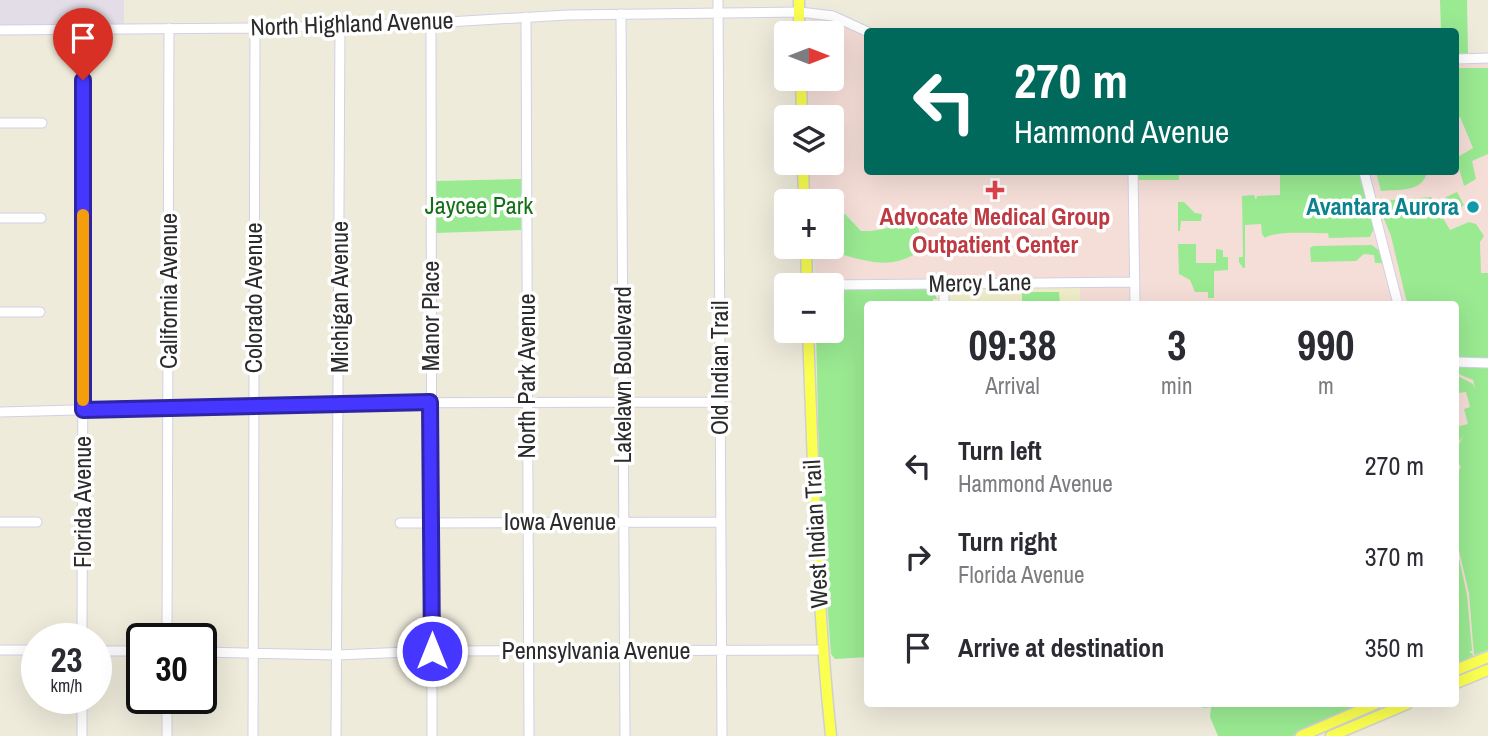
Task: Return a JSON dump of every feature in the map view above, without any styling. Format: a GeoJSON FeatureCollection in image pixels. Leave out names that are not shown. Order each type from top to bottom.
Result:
{"type":"FeatureCollection","features":[{"type":"Feature","properties":{"kind":"main road"},"geometry":{"type":"LineString","coordinates":[[799,0],[800,21]]}},
{"type":"Feature","properties":{"kind":"main road","name":"West Indian Trail"},"geometry":{"type":"LineString","coordinates":[[808,343],[822,650],[831,736]]}},
{"type":"Feature","properties":{"kind":"main road"},"geometry":{"type":"LineString","coordinates":[[1459,669],[1488,657]]}},
{"type":"Feature","properties":{"kind":"main road"},"geometry":{"type":"LineString","coordinates":[[1459,682],[1488,670]]}},
{"type":"Feature","properties":{"kind":"main road"},"geometry":{"type":"LineString","coordinates":[[1301,736],[1368,707]]}},
{"type":"Feature","properties":{"kind":"main road"},"geometry":{"type":"LineString","coordinates":[[1331,736],[1400,707]]}},
{"type":"Feature","properties":{"kind":"street","name":"Old Indian Trail"},"geometry":{"type":"LineString","coordinates":[[718,0],[722,736]]}},
{"type":"Feature","properties":{"kind":"street","name":"North Highland Avenue"},"geometry":{"type":"LineString","coordinates":[[0,30],[255,28],[621,14],[800,12],[838,18],[864,30]]}},
{"type":"Feature","properties":{"kind":"street","name":"Lakelawn Boulevard"},"geometry":{"type":"LineString","coordinates":[[621,14],[625,736]]}},
{"type":"Feature","properties":{"kind":"street","name":"North Park Avenue"},"geometry":{"type":"LineString","coordinates":[[526,17],[529,736]]}},
{"type":"Feature","properties":{"kind":"street","name":"Manor Place"},"geometry":{"type":"LineString","coordinates":[[431,23],[432,736]]}},
{"type":"Feature","properties":{"kind":"street","name":"Michigan Avenue"},"geometry":{"type":"LineString","coordinates":[[337,736],[340,26]]}},
{"type":"Feature","properties":{"kind":"street","name":"California Avenue"},"geometry":{"type":"LineString","coordinates":[[167,623],[170,28]]}},
{"type":"Feature","properties":{"kind":"street","name":"Colorado Avenue"},"geometry":{"type":"LineString","coordinates":[[253,736],[255,28]]}},
{"type":"Feature","properties":{"kind":"street","name":"Florida Avenue"},"geometry":{"type":"LineString","coordinates":[[82,623],[84,29]]}},
{"type":"Feature","properties":{"kind":"street"},"geometry":{"type":"LineString","coordinates":[[1459,59],[1488,58]]}},
{"type":"Feature","properties":{"kind":"street"},"geometry":{"type":"LineString","coordinates":[[0,123],[42,123]]}},
{"type":"Feature","properties":{"kind":"street"},"geometry":{"type":"LineString","coordinates":[[1133,175],[1135,301]]}},
{"type":"Feature","properties":{"kind":"street"},"geometry":{"type":"LineString","coordinates":[[1365,175],[1397,301]]}},
{"type":"Feature","properties":{"kind":"street"},"geometry":{"type":"LineString","coordinates":[[0,218],[41,218]]}},
{"type":"Feature","properties":{"kind":"street","name":"Mercy Lane"},"geometry":{"type":"LineString","coordinates":[[844,285],[1135,282]]}},
{"type":"Feature","properties":{"kind":"street"},"geometry":{"type":"LineString","coordinates":[[944,283],[944,301]]}},
{"type":"Feature","properties":{"kind":"street"},"geometry":{"type":"LineString","coordinates":[[0,312],[40,312]]}},
{"type":"Feature","properties":{"kind":"street"},"geometry":{"type":"LineString","coordinates":[[1459,362],[1488,363]]}},
{"type":"Feature","properties":{"kind":"street"},"geometry":{"type":"LineString","coordinates":[[0,412],[340,403],[720,402]]}},
{"type":"Feature","properties":{"kind":"street"},"geometry":{"type":"LineString","coordinates":[[0,522],[37,522]]}},
{"type":"Feature","properties":{"kind":"street","name":"Iowa Avenue"},"geometry":{"type":"LineString","coordinates":[[400,523],[721,522]]}},
{"type":"Feature","properties":{"kind":"street"},"geometry":{"type":"LineString","coordinates":[[0,650],[21,650]]}},
{"type":"Feature","properties":{"kind":"street","name":"Pennsylvania Avenue"},"geometry":{"type":"LineString","coordinates":[[217,653],[336,655],[432,651],[822,650]]}},
{"type":"Feature","properties":{"kind":"street"},"geometry":{"type":"LineString","coordinates":[[82,714],[82,736]]}},
{"type":"Feature","properties":{"kind":"street"},"geometry":{"type":"LineString","coordinates":[[167,714],[167,736]]}},
{"type":"Feature","properties":{"kind":"shaded area"},"geometry":{"type":"Polygon","coordinates":[[[0,0],[124,0],[124,25],[0,27],[0,0]]]}},
{"type":"Feature","properties":{"kind":"shaded area"},"geometry":{"type":"Polygon","coordinates":[[[817,18],[834,21],[810,21],[817,18]]]}},
{"type":"Feature","properties":{"kind":"shaded area"},"geometry":{"type":"Polygon","coordinates":[[[844,24],[864,35],[864,175],[1459,175],[1459,64],[1488,63],[1488,650],[1459,664],[1459,301],[1080,301],[1080,286],[844,289],[844,273],[816,273],[814,259],[844,259],[844,189],[810,189],[810,175],[844,175],[844,105],[808,105],[808,91],[844,91],[844,24]]]}},
{"type":"Feature","properties":{"kind":"shaded area"},"geometry":{"type":"Polygon","coordinates":[[[1080,286],[1080,301],[938,301],[937,287],[1080,286]]]}},
{"type":"Feature","properties":{"kind":"green space"},"geometry":{"type":"Polygon","coordinates":[[[1440,0],[1467,0],[1468,54],[1459,54],[1459,28],[1441,28],[1440,0]]]}},
{"type":"Feature","properties":{"kind":"green space"},"geometry":{"type":"Polygon","coordinates":[[[1459,68],[1488,68],[1488,154],[1472,161],[1476,179],[1464,186],[1459,156],[1473,148],[1460,117],[1459,68]]]}},
{"type":"Feature","properties":{"kind":"green space"},"geometry":{"type":"Polygon","coordinates":[[[1137,175],[1179,175],[1179,180],[1137,180],[1137,175]]]}},
{"type":"Feature","properties":{"kind":"green space"},"geometry":{"type":"Polygon","coordinates":[[[1280,175],[1360,175],[1374,228],[1370,237],[1329,238],[1328,233],[1295,233],[1265,238],[1261,224],[1245,225],[1243,268],[1239,262],[1239,257],[1243,257],[1242,196],[1254,195],[1256,200],[1257,196],[1280,195],[1280,175]]]}},
{"type":"Feature","properties":{"kind":"green space"},"geometry":{"type":"Polygon","coordinates":[[[1377,175],[1426,175],[1420,184],[1414,187],[1381,191],[1377,175]]]}},
{"type":"Feature","properties":{"kind":"green space","name":"Jaycee Park"},"geometry":{"type":"Polygon","coordinates":[[[521,179],[521,230],[436,233],[436,181],[521,179]]]}},
{"type":"Feature","properties":{"kind":"green space"},"geometry":{"type":"Polygon","coordinates":[[[1457,192],[1464,205],[1446,217],[1447,219],[1441,209],[1446,197],[1457,192]]]}},
{"type":"Feature","properties":{"kind":"green space"},"geometry":{"type":"Polygon","coordinates":[[[1431,197],[1450,230],[1469,222],[1476,224],[1484,236],[1480,242],[1481,273],[1488,273],[1488,359],[1459,357],[1459,301],[1407,301],[1391,236],[1384,219],[1382,201],[1431,197]]]}},
{"type":"Feature","properties":{"kind":"green space"},"geometry":{"type":"Polygon","coordinates":[[[1178,202],[1184,202],[1195,213],[1202,214],[1201,221],[1181,221],[1178,231],[1178,202]]]}},
{"type":"Feature","properties":{"kind":"green space"},"geometry":{"type":"Polygon","coordinates":[[[844,214],[861,231],[917,226],[923,240],[922,249],[900,260],[868,261],[844,255],[844,214]]]}},
{"type":"Feature","properties":{"kind":"green space"},"geometry":{"type":"Polygon","coordinates":[[[1178,244],[1196,244],[1196,263],[1216,263],[1216,249],[1223,250],[1223,257],[1228,257],[1228,270],[1214,271],[1214,298],[1208,298],[1208,292],[1195,292],[1190,280],[1179,274],[1178,244]]]}},
{"type":"Feature","properties":{"kind":"green space"},"geometry":{"type":"Polygon","coordinates":[[[1372,245],[1380,251],[1384,267],[1381,263],[1375,263],[1374,255],[1364,254],[1356,261],[1311,262],[1310,248],[1313,246],[1372,245]]]}},
{"type":"Feature","properties":{"kind":"green space"},"geometry":{"type":"Polygon","coordinates":[[[844,289],[933,290],[937,299],[933,301],[864,301],[864,657],[835,659],[831,654],[820,510],[816,343],[844,343],[844,289]]]}},
{"type":"Feature","properties":{"kind":"green space"},"geometry":{"type":"Polygon","coordinates":[[[1022,292],[1059,292],[1060,301],[1022,301],[1022,292]]]}},
{"type":"Feature","properties":{"kind":"green space"},"geometry":{"type":"Polygon","coordinates":[[[1459,365],[1488,367],[1488,650],[1474,655],[1469,593],[1459,551],[1459,446],[1477,408],[1473,380],[1459,374],[1459,365]]]}},
{"type":"Feature","properties":{"kind":"green space"},"geometry":{"type":"Polygon","coordinates":[[[1459,377],[1473,384],[1479,403],[1476,417],[1459,441],[1459,426],[1468,424],[1464,409],[1470,407],[1466,392],[1459,393],[1459,377]]]}},
{"type":"Feature","properties":{"kind":"green space"},"geometry":{"type":"Polygon","coordinates":[[[1459,559],[1467,595],[1472,650],[1469,653],[1473,656],[1459,663],[1459,559]]]}},
{"type":"Feature","properties":{"kind":"green space"},"geometry":{"type":"Polygon","coordinates":[[[1211,707],[1361,707],[1293,736],[1218,736],[1210,717],[1211,707]]]}},
{"type":"Feature","properties":{"kind":"slow traffic"},"geometry":{"type":"LineString","coordinates":[[83,215],[83,400]]}},
{"type":"Feature","properties":{"kind":"place","name":"Advocate Medical Group Outpatient Center"},"geometry":{"type":"Point","coordinates":[995,190]}},
{"type":"Feature","properties":{"kind":"place","name":"Avantara Aurora"},"geometry":{"type":"Point","coordinates":[1473,207]}},
{"type":"Feature","properties":{"kind":"route"},"geometry":{"type":"LineString","coordinates":[[83,80],[83,410],[430,402],[432,651]]}}]}
